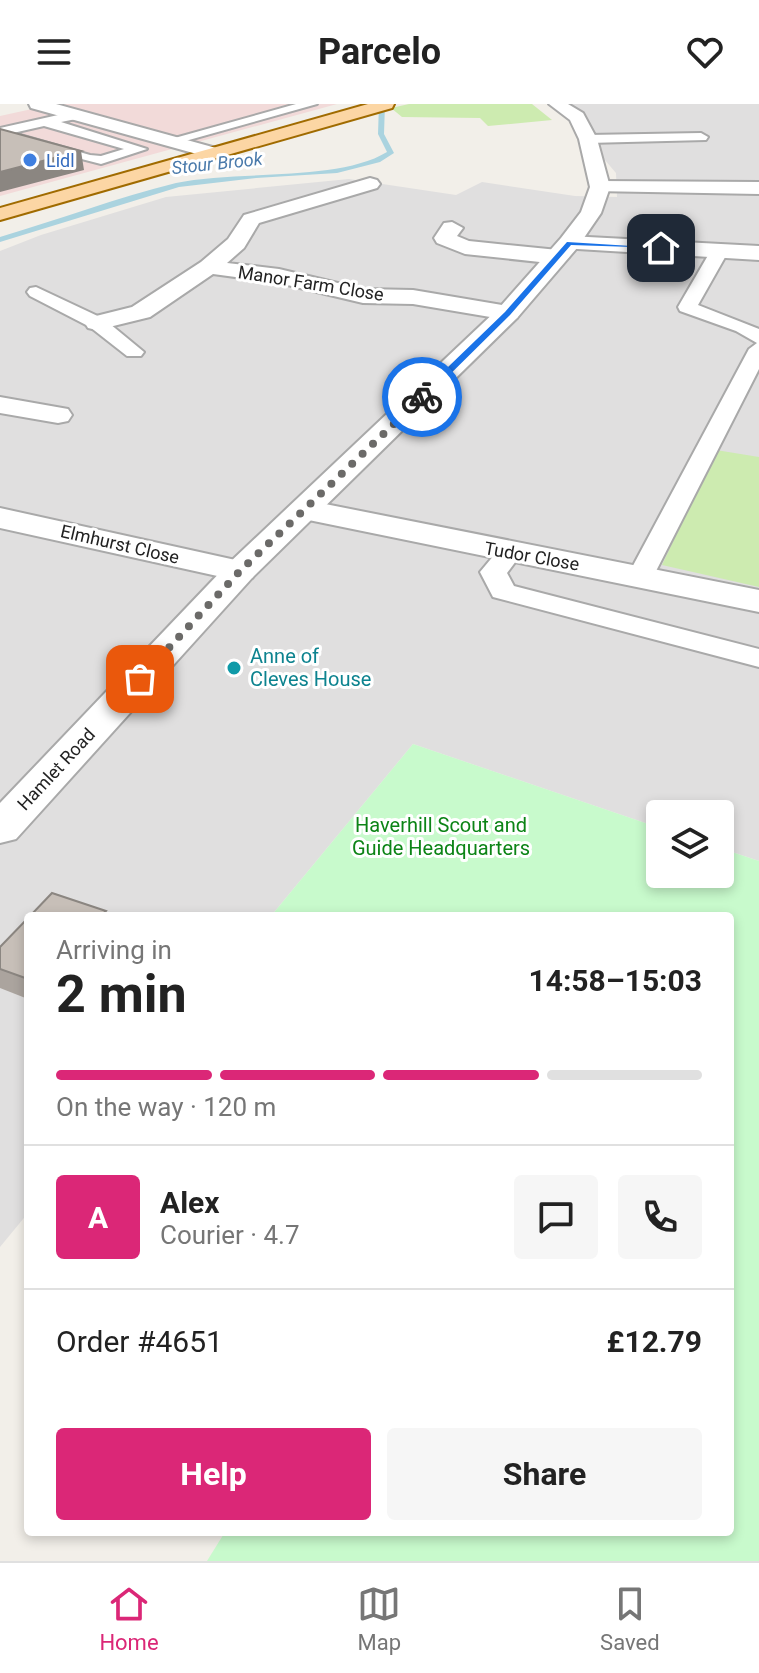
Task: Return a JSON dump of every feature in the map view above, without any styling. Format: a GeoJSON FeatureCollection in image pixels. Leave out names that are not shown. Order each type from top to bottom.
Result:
{"type":"FeatureCollection","features":[{"type":"Feature","properties":{"kind":"main road"},"geometry":{"type":"LineString","coordinates":[[0,214],[378,106]]}},
{"type":"Feature","properties":{"kind":"street"},"geometry":{"type":"LineString","coordinates":[[557,104],[577,117],[588,139],[600,187],[759,188]]}},
{"type":"Feature","properties":{"kind":"street"},"geometry":{"type":"LineString","coordinates":[[30,105],[138,132],[169,133],[210,152]]}},
{"type":"Feature","properties":{"kind":"street","name":"Manor Farm Close"},"geometry":{"type":"LineString","coordinates":[[97,323],[141,312],[209,267],[236,243],[251,219],[370,184]]}},
{"type":"Feature","properties":{"kind":"street","name":"Hamlet Road"},"geometry":{"type":"LineString","coordinates":[[0,829],[240,571],[508,313],[564,250],[591,213],[600,187]]}},
{"type":"Feature","properties":{"kind":"street"},"geometry":{"type":"LineString","coordinates":[[452,228],[445,238],[465,247],[759,253]]}},
{"type":"Feature","properties":{"kind":"street","name":"Manor Farm Close"},"geometry":{"type":"LineString","coordinates":[[209,267],[279,276],[363,296],[413,297],[508,313]]}},
{"type":"Feature","properties":{"kind":"street"},"geometry":{"type":"LineString","coordinates":[[0,405],[58,415]]}},
{"type":"Feature","properties":{"kind":"street","name":"Tudor Close"},"geometry":{"type":"LineString","coordinates":[[305,510],[759,601]]}},
{"type":"Feature","properties":{"kind":"street","name":"Elmhurst Close"},"geometry":{"type":"LineString","coordinates":[[0,518],[240,571]]}},
{"type":"Feature","properties":{"kind":"lane"},"geometry":{"type":"LineString","coordinates":[[169,133],[311,104]]}},
{"type":"Feature","properties":{"kind":"lane"},"geometry":{"type":"LineString","coordinates":[[44,122],[140,149],[101,160],[89,159],[0,134],[44,122],[76,115]]}},
{"type":"Feature","properties":{"kind":"lane"},"geometry":{"type":"LineString","coordinates":[[588,139],[702,137]]}},
{"type":"Feature","properties":{"kind":"lane"},"geometry":{"type":"LineString","coordinates":[[719,252],[687,307],[743,327],[759,338]]}},
{"type":"Feature","properties":{"kind":"lane"},"geometry":{"type":"LineString","coordinates":[[36,292],[97,323],[134,352]]}},
{"type":"Feature","properties":{"kind":"lane"},"geometry":{"type":"LineString","coordinates":[[641,575],[759,349]]}},
{"type":"Feature","properties":{"kind":"lane"},"geometry":{"type":"LineString","coordinates":[[509,553],[493,572],[503,591],[759,658]]}},
{"type":"Feature","properties":{"kind":"shaded area"},"geometry":{"type":"Polygon","coordinates":[[[55,104],[337,104],[0,196],[0,116],[55,104]]]}},
{"type":"Feature","properties":{"kind":"shaded area"},"geometry":{"type":"Polygon","coordinates":[[[557,104],[759,104],[759,861],[734,853],[734,800],[646,800],[646,823],[413,744],[274,912],[24,912],[24,1218],[0,1247],[0,251],[41,235],[166,197],[349,179],[456,195],[482,182],[575,196],[617,197],[616,173],[557,104]]]}},
{"type":"Feature","properties":{"kind":"green space"},"geometry":{"type":"Polygon","coordinates":[[[409,104],[532,104],[552,120],[488,126],[480,118],[402,117],[391,108],[409,104]]]}},
{"type":"Feature","properties":{"kind":"green space"},"geometry":{"type":"Polygon","coordinates":[[[716,450],[759,457],[759,587],[662,565],[716,450]]]}},
{"type":"Feature","properties":{"kind":"green space","name":"Haverhill Scout and Guide Headquarters"},"geometry":{"type":"Polygon","coordinates":[[[413,744],[646,823],[646,888],[734,888],[734,853],[759,861],[759,1561],[207,1561],[223,1536],[734,1536],[734,912],[274,912],[413,744]]]}},
{"type":"Feature","properties":{"kind":"building"},"geometry":{"type":"Polygon","coordinates":[[[0,129],[81,151],[0,172],[0,129]]]}},
{"type":"Feature","properties":{"kind":"building"},"geometry":{"type":"Polygon","coordinates":[[[52,893],[106,911],[105,912],[34,912],[52,893]]]}},
{"type":"Feature","properties":{"kind":"building"},"geometry":{"type":"Polygon","coordinates":[[[24,922],[24,978],[0,969],[0,947],[24,922]]]}},
{"type":"Feature","properties":{"kind":"waterway","name":"Stour Brook"},"geometry":{"type":"LineString","coordinates":[[0,240],[178,185],[337,171],[378,161],[391,153],[381,134],[382,104]]}},
{"type":"Feature","properties":{"kind":"way so far"},"geometry":{"type":"LineString","coordinates":[[140,679],[240,571],[422,397]]}},
{"type":"Feature","properties":{"kind":"place","name":"Lidl"},"geometry":{"type":"Point","coordinates":[30,160]}},
{"type":"Feature","properties":{"kind":"place","name":"Anne of Cleves House"},"geometry":{"type":"Point","coordinates":[234,668]}},
{"type":"Feature","properties":{"kind":"route"},"geometry":{"type":"LineString","coordinates":[[422,397],[508,313],[569,243],[661,248]]}}]}
